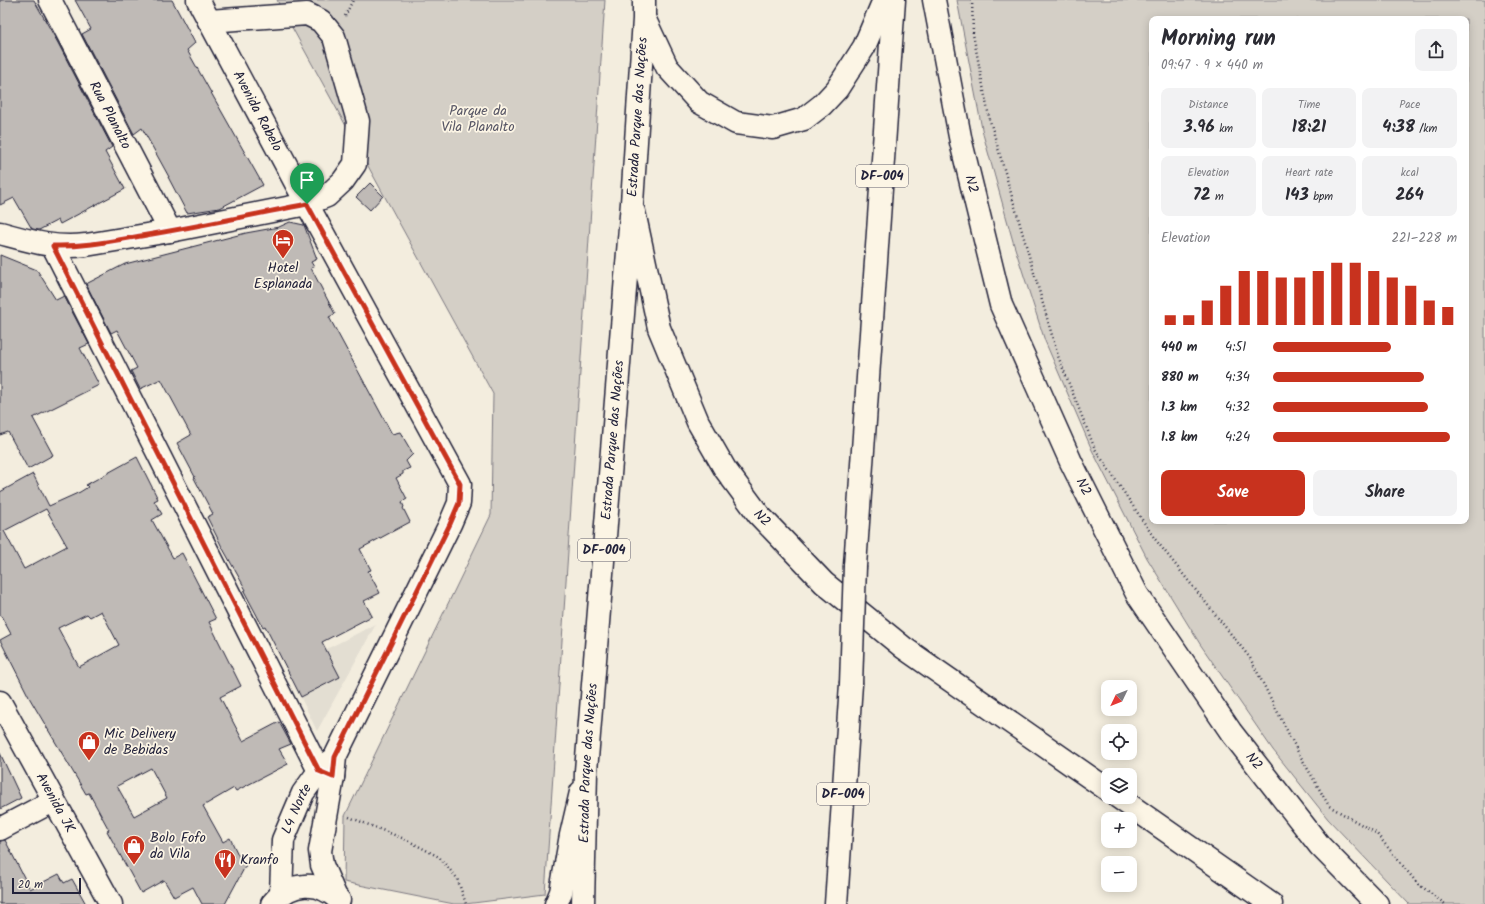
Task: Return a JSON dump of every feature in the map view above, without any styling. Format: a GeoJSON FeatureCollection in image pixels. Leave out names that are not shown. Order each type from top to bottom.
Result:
{"type":"FeatureCollection","features":[{"type":"Feature","properties":{"kind":"main road","name":"Rua Planalto"},"geometry":{"type":"LineString","coordinates":[[50,0],[170,231]]}},
{"type":"Feature","properties":{"kind":"main road","name":"Avenida Rabelo"},"geometry":{"type":"LineString","coordinates":[[198,0],[307,204],[460,484],[459,503],[450,524],[329,768]]}},
{"type":"Feature","properties":{"kind":"main road"},"geometry":{"type":"LineString","coordinates":[[644,10],[667,67],[699,102],[736,123],[773,128],[804,119],[822,105],[837,89],[864,47],[884,0]]}},
{"type":"Feature","properties":{"kind":"main road","name":"DF-004"},"geometry":{"type":"LineString","coordinates":[[836,904],[851,684],[855,566],[894,0]]}},
{"type":"Feature","properties":{"kind":"main road","name":"N2"},"geometry":{"type":"LineString","coordinates":[[934,0],[961,142],[1002,305],[1071,462],[1137,594],[1231,732],[1320,846],[1377,904]]}},
{"type":"Feature","properties":{"kind":"main road","name":"Estrada Parque das Nações"},"geometry":{"type":"LineString","coordinates":[[583,904],[586,771],[632,203],[644,10]]}},
{"type":"Feature","properties":{"kind":"main road"},"geometry":{"type":"LineString","coordinates":[[0,233],[53,246],[72,247],[86,245],[170,231],[307,204],[327,196],[343,181],[355,164],[358,121],[334,37],[321,21],[307,14],[209,21]]}},
{"type":"Feature","properties":{"kind":"main road","name":"N2"},"geometry":{"type":"LineString","coordinates":[[632,203],[659,328],[698,422],[725,469],[759,515],[824,583],[904,648],[1101,785]]}},
{"type":"Feature","properties":{"kind":"main road"},"geometry":{"type":"LineString","coordinates":[[53,246],[329,768]]}},
{"type":"Feature","properties":{"kind":"main road","name":"Avenida JK"},"geometry":{"type":"LineString","coordinates":[[0,702],[111,904]]}},
{"type":"Feature","properties":{"kind":"main road","name":"L4 Norte"},"geometry":{"type":"LineString","coordinates":[[329,768],[328,810],[320,851],[322,865],[339,900]]}},
{"type":"Feature","properties":{"kind":"main road","name":"L4 Norte"},"geometry":{"type":"LineString","coordinates":[[276,899],[283,840],[303,793],[329,768]]}},
{"type":"Feature","properties":{"kind":"main road"},"geometry":{"type":"LineString","coordinates":[[556,904],[560,892],[571,835],[586,771]]}},
{"type":"Feature","properties":{"kind":"main road"},"geometry":{"type":"LineString","coordinates":[[0,828],[54,801]]}},
{"type":"Feature","properties":{"kind":"main road"},"geometry":{"type":"LineString","coordinates":[[1128,804],[1272,904]]}},
{"type":"Feature","properties":{"kind":"main road"},"geometry":{"type":"LineString","coordinates":[[276,899],[289,889],[308,885],[326,890],[339,900]]}},
{"type":"Feature","properties":{"kind":"path"},"geometry":{"type":"LineString","coordinates":[[972,0],[973,34],[991,125],[1058,356],[1095,449],[1155,539],[1250,658],[1298,752],[1329,806],[1376,833],[1417,883],[1445,904]]}},
{"type":"Feature","properties":{"kind":"path"},"geometry":{"type":"LineString","coordinates":[[328,810],[372,825],[439,857],[457,878],[466,904]]}},
{"type":"Feature","properties":{"kind":"shaded area"},"geometry":{"type":"Polygon","coordinates":[[[376,624],[317,731],[287,669],[376,624]]]}},
{"type":"Feature","properties":{"kind":"green space","name":"Parque da Vila Planalto"},"geometry":{"type":"Polygon","coordinates":[[[277,0],[605,0],[545,894],[465,904],[454,904],[344,882],[345,816],[491,515],[493,394],[277,0]]]}},
{"type":"Feature","properties":{"kind":"green space"},"geometry":{"type":"Polygon","coordinates":[[[957,0],[1485,0],[1485,904],[1409,904],[1328,819],[1273,750],[1200,644],[1147,558],[1092,450],[1045,341],[1014,245],[983,134],[957,0]]]}},
{"type":"Feature","properties":{"kind":"building"},"geometry":{"type":"Polygon","coordinates":[[[0,0],[34,0],[112,147],[105,152],[125,189],[60,224],[58,220],[39,230],[32,229],[14,198],[0,205],[0,0]]]}},
{"type":"Feature","properties":{"kind":"building"},"geometry":{"type":"Polygon","coordinates":[[[75,0],[172,0],[195,43],[187,50],[263,185],[220,208],[187,213],[142,128],[134,134],[82,34],[91,29],[75,0]]]}},
{"type":"Feature","properties":{"kind":"building"},"geometry":{"type":"Polygon","coordinates":[[[370,183],[383,196],[370,210],[356,197],[370,183]]]}},
{"type":"Feature","properties":{"kind":"building"},"geometry":{"type":"Polygon","coordinates":[[[290,222],[304,225],[317,259],[311,262],[314,267],[311,268],[335,314],[329,317],[392,434],[400,432],[413,454],[406,461],[410,468],[403,471],[403,474],[396,478],[407,499],[402,502],[403,508],[410,522],[360,549],[371,570],[368,571],[380,593],[364,601],[372,616],[322,642],[340,677],[301,697],[265,626],[263,627],[244,591],[246,590],[207,517],[213,514],[177,443],[191,435],[161,379],[140,389],[131,371],[137,368],[117,330],[111,333],[86,284],[125,264],[246,233],[279,227],[290,222]]]}},
{"type":"Feature","properties":{"kind":"building"},"geometry":{"type":"Polygon","coordinates":[[[0,255],[37,270],[56,300],[64,296],[89,344],[80,348],[99,385],[33,418],[53,455],[28,469],[8,432],[0,435],[0,255]]]}},
{"type":"Feature","properties":{"kind":"building"},"geometry":{"type":"Polygon","coordinates":[[[137,457],[158,499],[154,501],[162,514],[152,520],[173,558],[182,553],[216,619],[209,622],[241,686],[220,697],[243,741],[279,722],[291,744],[279,749],[288,764],[236,791],[234,788],[203,806],[223,842],[230,838],[241,861],[247,863],[225,904],[202,904],[193,887],[174,897],[164,880],[141,893],[107,831],[109,830],[89,793],[86,794],[30,699],[0,640],[11,634],[0,614],[0,492],[33,474],[49,506],[80,492],[88,487],[86,485],[137,457]],[[46,509],[4,531],[24,569],[67,546],[46,509]],[[101,611],[90,617],[87,614],[58,628],[79,667],[119,645],[101,611]],[[151,768],[117,786],[134,816],[167,798],[151,768]]]}},
{"type":"Feature","properties":{"kind":"building"},"geometry":{"type":"Polygon","coordinates":[[[0,753],[21,798],[0,809],[0,753]]]}},
{"type":"Feature","properties":{"kind":"building"},"geometry":{"type":"Polygon","coordinates":[[[5,840],[30,889],[59,874],[64,883],[72,879],[86,904],[0,904],[0,841],[5,840]]]}},
{"type":"Feature","properties":{"kind":"place","name":"Hotel Esplanada"},"geometry":{"type":"Point","coordinates":[283,260]}},
{"type":"Feature","properties":{"kind":"place","name":"Mic Delivery de Bebidas"},"geometry":{"type":"Point","coordinates":[89,762]}},
{"type":"Feature","properties":{"kind":"place","name":"Bolo Fofo da Vila"},"geometry":{"type":"Point","coordinates":[134,866]}},
{"type":"Feature","properties":{"kind":"place","name":"Kranfo"},"geometry":{"type":"Point","coordinates":[225,880]}},
{"type":"Feature","properties":{"kind":"route"},"geometry":{"type":"LineString","coordinates":[[307,204],[460,484],[459,503],[450,524],[335,757],[333,777],[319,771],[53,246],[72,247],[86,245],[170,231],[307,204]]}}]}
